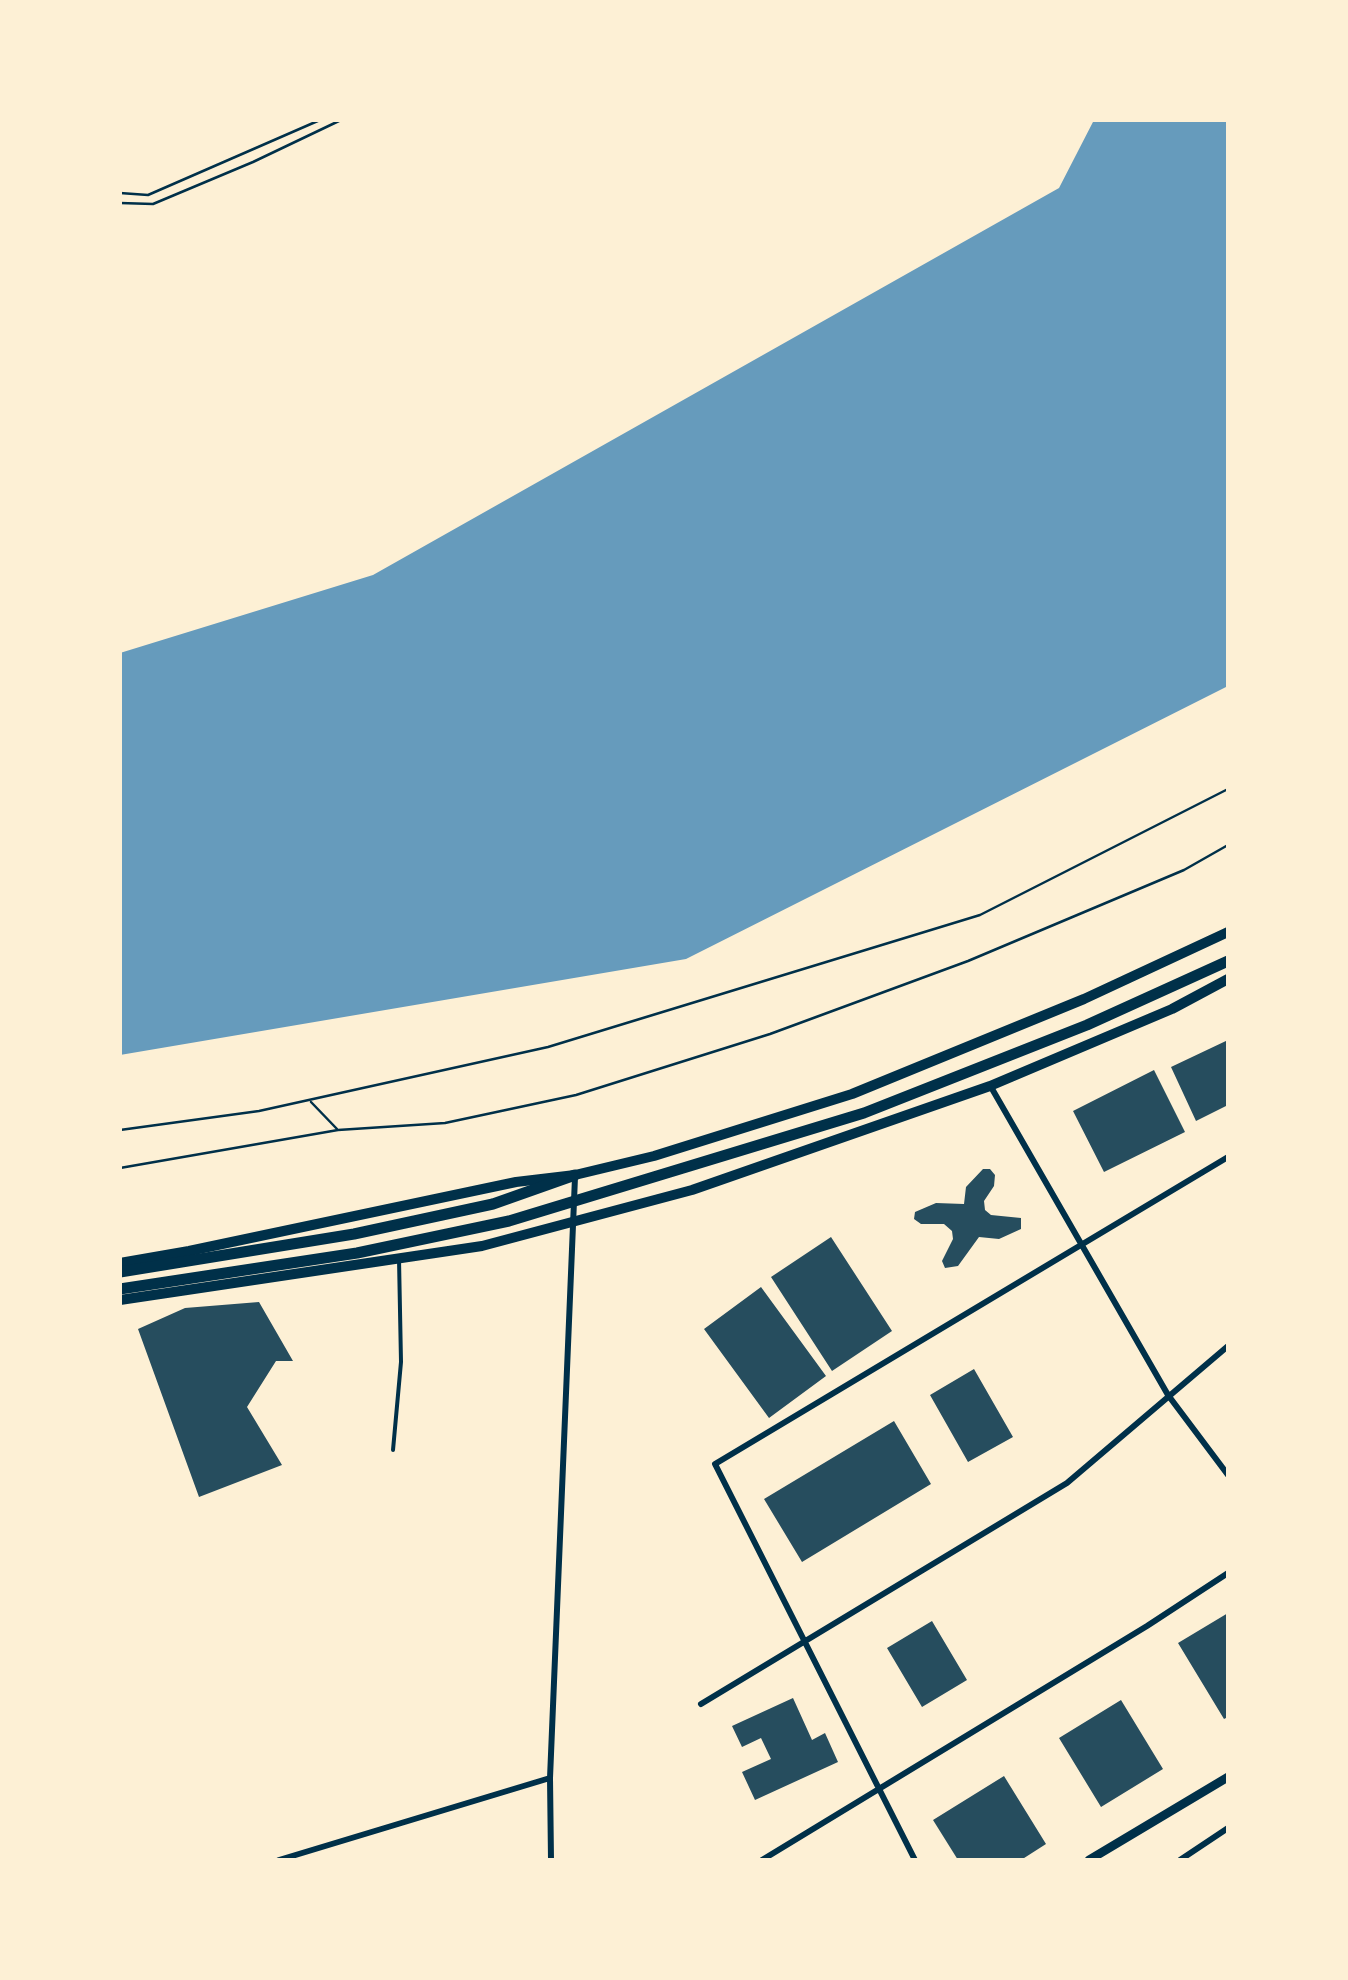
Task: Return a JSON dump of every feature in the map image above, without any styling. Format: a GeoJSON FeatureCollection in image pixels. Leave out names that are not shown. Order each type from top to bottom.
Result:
{"type":"FeatureCollection","features":[{"type":"Feature","properties":{"kind":"highway"},"geometry":{"type":"LineString","coordinates":[[120,1288],[357,1253],[509,1221],[864,1113],[1087,1025],[1222,964]]}},
{"type":"Feature","properties":{"kind":"highway"},"geometry":{"type":"LineString","coordinates":[[120,1272],[281,1248],[492,1204],[575,1175]]}},
{"type":"Feature","properties":{"kind":"main road"},"geometry":{"type":"LineString","coordinates":[[120,1262],[189,1252],[654,1156],[852,1094],[1084,999],[1228,932]]}},
{"type":"Feature","properties":{"kind":"main road"},"geometry":{"type":"LineString","coordinates":[[120,1300],[482,1246],[692,1190],[990,1086],[1172,1009],[1228,979]]}},
{"type":"Feature","properties":{"kind":"street"},"geometry":{"type":"LineString","coordinates":[[990,1086],[1168,1395],[1228,1475]]}},
{"type":"Feature","properties":{"kind":"street"},"geometry":{"type":"LineString","coordinates":[[915,1860],[715,1464],[1228,1157]]}},
{"type":"Feature","properties":{"kind":"street"},"geometry":{"type":"LineString","coordinates":[[551,1860],[550,1778],[575,1175]]}},
{"type":"Feature","properties":{"kind":"street"},"geometry":{"type":"LineString","coordinates":[[701,1704],[1067,1483],[1228,1346]]}},
{"type":"Feature","properties":{"kind":"street"},"geometry":{"type":"LineString","coordinates":[[762,1860],[1130,1637],[1228,1572]]}},
{"type":"Feature","properties":{"kind":"street"},"geometry":{"type":"LineString","coordinates":[[1089,1860],[1228,1777]]}},
{"type":"Feature","properties":{"kind":"street"},"geometry":{"type":"LineString","coordinates":[[279,1860],[550,1778]]}},
{"type":"Feature","properties":{"kind":"street"},"geometry":{"type":"LineString","coordinates":[[1180,1860],[1228,1828]]}},
{"type":"Feature","properties":{"kind":"street"},"geometry":{"type":"LineString","coordinates":[[318,1847],[320,1860]]}},
{"type":"Feature","properties":{"kind":"lane"},"geometry":{"type":"LineString","coordinates":[[394,1450],[401,1362],[399,1258]]}},
{"type":"Feature","properties":{"kind":"path"},"geometry":{"type":"LineString","coordinates":[[120,193],[148,195],[320,120]]}},
{"type":"Feature","properties":{"kind":"path"},"geometry":{"type":"LineString","coordinates":[[120,203],[153,204],[341,120]]}},
{"type":"Feature","properties":{"kind":"path"},"geometry":{"type":"LineString","coordinates":[[120,1130],[258,1112],[548,1047],[980,915],[1228,790]]}},
{"type":"Feature","properties":{"kind":"path"},"geometry":{"type":"LineString","coordinates":[[120,1168],[338,1130],[445,1123],[576,1094],[770,1034],[968,961],[1184,870],[1228,845]]}},
{"type":"Feature","properties":{"kind":"path"},"geometry":{"type":"LineString","coordinates":[[310,1100],[338,1130]]}},
{"type":"Feature","properties":{"kind":"water"},"geometry":{"type":"Polygon","coordinates":[[[1094,120],[1228,120],[1228,686],[686,959],[120,1055],[120,653],[373,575],[1059,188],[1094,120]]]}},
{"type":"Feature","properties":{"kind":"building"},"geometry":{"type":"Polygon","coordinates":[[[1228,1040],[1228,1105],[1196,1121],[1171,1067],[1228,1040]]]}},
{"type":"Feature","properties":{"kind":"building"},"geometry":{"type":"Polygon","coordinates":[[[1154,1070],[1185,1132],[1104,1172],[1073,1111],[1154,1070]]]}},
{"type":"Feature","properties":{"kind":"building"},"geometry":{"type":"Polygon","coordinates":[[[983,1169],[990,1169],[995,1175],[994,1186],[984,1201],[985,1210],[991,1215],[1021,1218],[1021,1229],[999,1239],[979,1237],[958,1266],[945,1268],[942,1261],[953,1239],[952,1231],[944,1224],[921,1224],[914,1219],[915,1212],[936,1203],[964,1204],[966,1187],[983,1169]]]}},
{"type":"Feature","properties":{"kind":"building"},"geometry":{"type":"Polygon","coordinates":[[[831,1237],[892,1331],[832,1371],[771,1277],[831,1237]]]}},
{"type":"Feature","properties":{"kind":"building"},"geometry":{"type":"Polygon","coordinates":[[[761,1287],[826,1376],[769,1418],[704,1329],[761,1287]]]}},
{"type":"Feature","properties":{"kind":"building"},"geometry":{"type":"Polygon","coordinates":[[[259,1302],[293,1361],[276,1361],[247,1407],[282,1465],[199,1497],[138,1329],[185,1308],[259,1302]]]}},
{"type":"Feature","properties":{"kind":"building"},"geometry":{"type":"Polygon","coordinates":[[[974,1369],[1013,1437],[968,1462],[930,1395],[974,1369]]]}},
{"type":"Feature","properties":{"kind":"building"},"geometry":{"type":"Polygon","coordinates":[[[894,1421],[931,1484],[802,1562],[764,1499],[894,1421]]]}},
{"type":"Feature","properties":{"kind":"building"},"geometry":{"type":"Polygon","coordinates":[[[1228,1613],[1228,1717],[1224,1719],[1178,1643],[1228,1613]]]}},
{"type":"Feature","properties":{"kind":"building"},"geometry":{"type":"Polygon","coordinates":[[[932,1621],[967,1680],[922,1707],[887,1648],[932,1621]]]}},
{"type":"Feature","properties":{"kind":"building"},"geometry":{"type":"Polygon","coordinates":[[[793,1698],[812,1740],[825,1733],[838,1762],[755,1800],[742,1772],[771,1759],[761,1738],[742,1747],[732,1726],[793,1698]]]}},
{"type":"Feature","properties":{"kind":"building"},"geometry":{"type":"Polygon","coordinates":[[[1121,1700],[1163,1769],[1101,1807],[1059,1738],[1121,1700]]]}},
{"type":"Feature","properties":{"kind":"building"},"geometry":{"type":"Polygon","coordinates":[[[1004,1776],[1046,1844],[1021,1860],[958,1860],[933,1820],[1004,1776]]]}}]}
